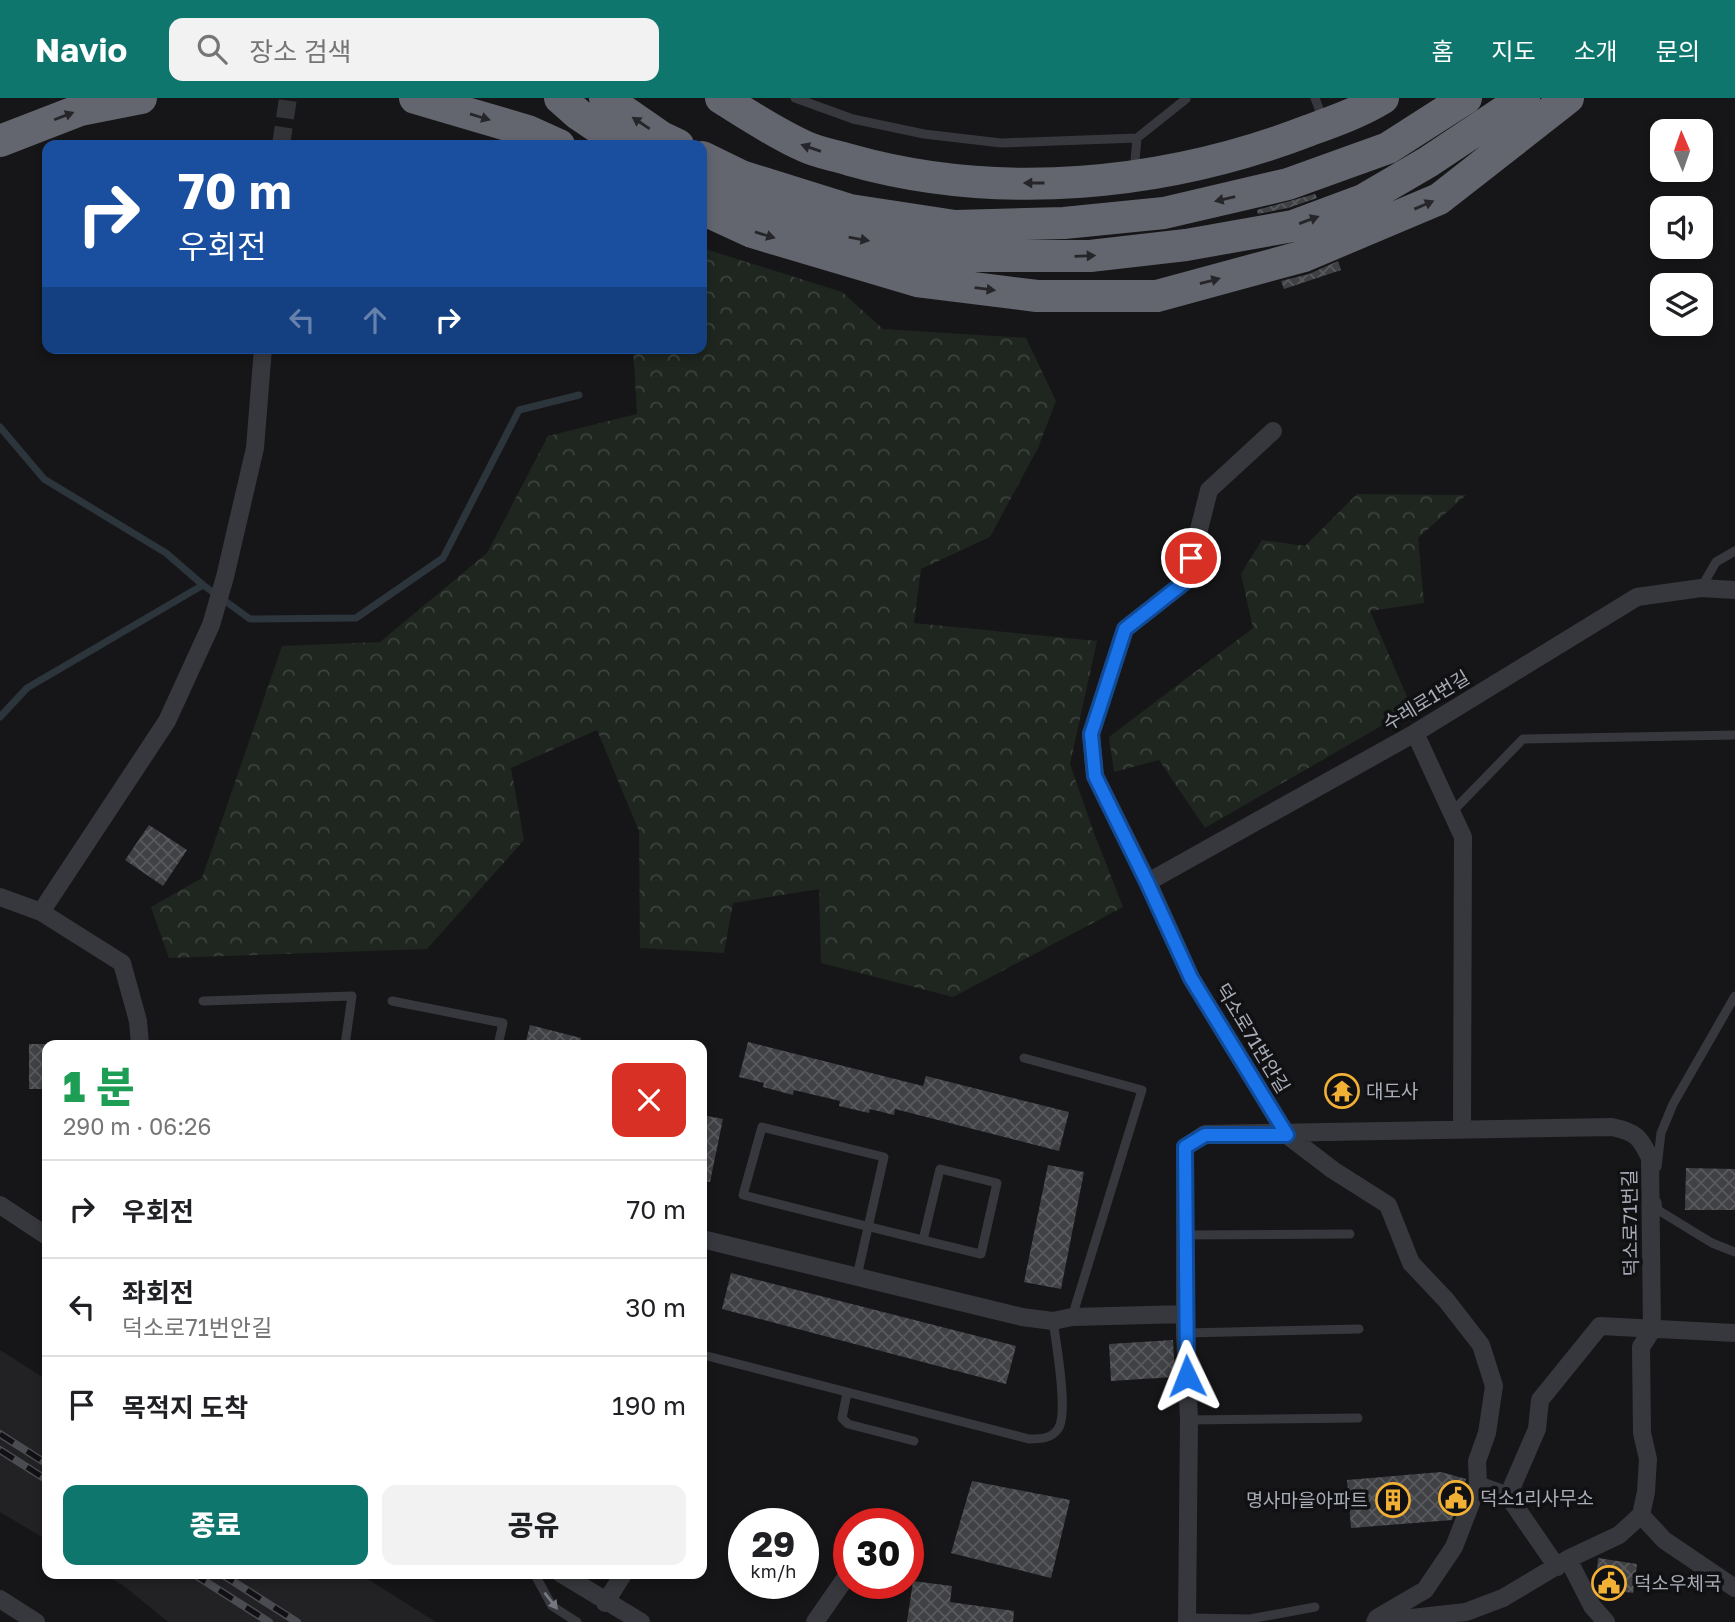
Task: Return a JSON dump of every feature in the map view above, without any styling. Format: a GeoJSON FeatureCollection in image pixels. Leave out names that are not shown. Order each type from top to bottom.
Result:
{"type":"FeatureCollection","features":[{"type":"Feature","properties":{"kind":"highway"},"geometry":{"type":"LineString","coordinates":[[0,141],[80,110],[141,98]]}},
{"type":"Feature","properties":{"kind":"highway"},"geometry":{"type":"LineString","coordinates":[[415,98],[528,131],[548,140]]}},
{"type":"Feature","properties":{"kind":"highway"},"geometry":{"type":"LineString","coordinates":[[560,98],[578,114],[617,140]]}},
{"type":"Feature","properties":{"kind":"highway"},"geometry":{"type":"LineString","coordinates":[[604,98],[667,140]]}},
{"type":"Feature","properties":{"kind":"highway"},"geometry":{"type":"LineString","coordinates":[[721,98],[805,147],[885,170],[979,182],[1076,183],[1134,177],[1262,149],[1320,111],[1366,108],[1383,98]]}},
{"type":"Feature","properties":{"kind":"highway"},"geometry":{"type":"LineString","coordinates":[[707,159],[741,176],[850,210],[956,226],[1064,223],[1164,214],[1289,184],[1388,148],[1466,98]]}},
{"type":"Feature","properties":{"kind":"highway"},"geometry":{"type":"LineString","coordinates":[[707,189],[739,204],[828,233],[962,256],[1090,256],[1186,245],[1293,226],[1363,200],[1429,162],[1524,98]]}},
{"type":"Feature","properties":{"kind":"highway"},"geometry":{"type":"LineString","coordinates":[[707,211],[752,232],[917,281],[1037,296],[1157,296],[1304,256],[1439,199],[1568,98]]}},
{"type":"Feature","properties":{"kind":"street"},"geometry":{"type":"LineString","coordinates":[[41,912],[167,721],[211,625],[255,448],[263,354]]}},
{"type":"Feature","properties":{"kind":"street","name":"덕소로71번안길"},"geometry":{"type":"LineString","coordinates":[[1273,431],[1209,490],[1186,581],[1125,629],[1091,734],[1095,776],[1191,978],[1287,1135],[1333,1170],[1388,1205],[1411,1263],[1446,1300],[1481,1345],[1494,1386],[1487,1433],[1477,1461],[1478,1485],[1454,1547],[1425,1590],[1373,1622]]}},
{"type":"Feature","properties":{"kind":"street","name":"수레로1번길"},"geometry":{"type":"LineString","coordinates":[[1147,882],[1415,733],[1637,597],[1701,588],[1735,590]]}},
{"type":"Feature","properties":{"kind":"street"},"geometry":{"type":"LineString","coordinates":[[1415,733],[1463,837],[1462,1129]]}},
{"type":"Feature","properties":{"kind":"street"},"geometry":{"type":"LineString","coordinates":[[0,897],[41,912],[122,963],[138,1020],[140,1040]]}},
{"type":"Feature","properties":{"kind":"street","name":"덕소로71번길"},"geometry":{"type":"LineString","coordinates":[[1186,1235],[1185,1147],[1205,1135],[1612,1127],[1629,1130],[1640,1139],[1650,1158],[1652,1330],[1642,1347],[1642,1433],[1648,1459],[1646,1492],[1641,1515]]}},
{"type":"Feature","properties":{"kind":"street"},"geometry":{"type":"LineString","coordinates":[[0,1205],[42,1233]]}},
{"type":"Feature","properties":{"kind":"street"},"geometry":{"type":"LineString","coordinates":[[1186,1235],[1185,1333],[1189,1420],[1187,1620]]}},
{"type":"Feature","properties":{"kind":"street"},"geometry":{"type":"LineString","coordinates":[[707,1240],[1022,1317],[1053,1321],[1072,1317],[1186,1314]]}},
{"type":"Feature","properties":{"kind":"street"},"geometry":{"type":"LineString","coordinates":[[1508,1496],[1537,1429],[1540,1400],[1600,1326],[1735,1333]]}},
{"type":"Feature","properties":{"kind":"street"},"geometry":{"type":"LineString","coordinates":[[1478,1485],[1508,1496],[1606,1622]]}},
{"type":"Feature","properties":{"kind":"street"},"geometry":{"type":"LineString","coordinates":[[1373,1622],[1466,1612],[1503,1598],[1562,1563],[1619,1535],[1641,1515],[1664,1540],[1735,1588]]}},
{"type":"Feature","properties":{"kind":"street"},"geometry":{"type":"LineString","coordinates":[[569,1579],[641,1622]]}},
{"type":"Feature","properties":{"kind":"street"},"geometry":{"type":"LineString","coordinates":[[606,1603],[620,1579]]}},
{"type":"Feature","properties":{"kind":"street"},"geometry":{"type":"LineString","coordinates":[[816,1622],[833,1597]]}},
{"type":"Feature","properties":{"kind":"street"},"geometry":{"type":"LineString","coordinates":[[0,1599],[36,1622]]}},
{"type":"Feature","properties":{"kind":"lane"},"geometry":{"type":"LineString","coordinates":[[795,98],[853,119],[924,134],[1001,143],[1137,138],[1187,98]]}},
{"type":"Feature","properties":{"kind":"lane"},"geometry":{"type":"LineString","coordinates":[[1134,177],[1137,138]]}},
{"type":"Feature","properties":{"kind":"lane"},"geometry":{"type":"LineString","coordinates":[[1701,588],[1716,562],[1735,551]]}},
{"type":"Feature","properties":{"kind":"lane"},"geometry":{"type":"LineString","coordinates":[[1452,812],[1523,739],[1735,735]]}},
{"type":"Feature","properties":{"kind":"lane"},"geometry":{"type":"LineString","coordinates":[[203,1001],[352,996],[346,1040]]}},
{"type":"Feature","properties":{"kind":"lane"},"geometry":{"type":"LineString","coordinates":[[1735,996],[1731,1010],[1673,1104],[1661,1133],[1655,1186],[1658,1210],[1712,1243],[1735,1252]]}},
{"type":"Feature","properties":{"kind":"lane"},"geometry":{"type":"LineString","coordinates":[[392,1001],[503,1023],[499,1040]]}},
{"type":"Feature","properties":{"kind":"lane"},"geometry":{"type":"LineString","coordinates":[[1024,1058],[1142,1090],[1072,1317]]}},
{"type":"Feature","properties":{"kind":"lane"},"geometry":{"type":"LineString","coordinates":[[857,1276],[868,1226],[884,1157],[762,1127],[743,1195],[868,1226],[923,1240],[981,1254],[997,1183],[940,1169],[923,1240]]}},
{"type":"Feature","properties":{"kind":"lane"},"geometry":{"type":"LineString","coordinates":[[1186,1235],[1350,1234]]}},
{"type":"Feature","properties":{"kind":"lane"},"geometry":{"type":"LineString","coordinates":[[707,1357],[1029,1439],[1045,1439],[1058,1428],[1063,1412],[1053,1321]]}},
{"type":"Feature","properties":{"kind":"lane"},"geometry":{"type":"LineString","coordinates":[[1185,1333],[1359,1329]]}},
{"type":"Feature","properties":{"kind":"lane"},"geometry":{"type":"LineString","coordinates":[[847,1392],[842,1418],[848,1424],[914,1441]]}},
{"type":"Feature","properties":{"kind":"lane"},"geometry":{"type":"LineString","coordinates":[[1189,1420],[1358,1418]]}},
{"type":"Feature","properties":{"kind":"lane"},"geometry":{"type":"LineString","coordinates":[[537,1579],[552,1606],[577,1622]]}},
{"type":"Feature","properties":{"kind":"lane"},"geometry":{"type":"LineString","coordinates":[[1187,1620],[1250,1619],[1315,1607]]}},
{"type":"Feature","properties":{"kind":"shaded area"},"geometry":{"type":"Polygon","coordinates":[[[0,1350],[42,1377],[42,1537],[0,1512],[0,1350]]]}},
{"type":"Feature","properties":{"kind":"shaded area"},"geometry":{"type":"Polygon","coordinates":[[[112,1579],[368,1579],[436,1622],[168,1622],[112,1579]]]}},
{"type":"Feature","properties":{"kind":"green space"},"geometry":{"type":"Polygon","coordinates":[[[707,250],[842,292],[883,329],[1026,338],[1056,401],[1038,448],[990,537],[921,569],[914,623],[1097,641],[1070,764],[1123,907],[953,997],[821,963],[819,889],[733,903],[724,953],[640,948],[639,831],[597,730],[511,768],[524,840],[427,949],[169,958],[151,907],[202,878],[282,646],[380,642],[487,553],[548,436],[637,414],[633,354],[707,354],[707,250]]]}},
{"type":"Feature","properties":{"kind":"green space"},"geometry":{"type":"Polygon","coordinates":[[[1357,494],[1466,495],[1418,538],[1424,603],[1370,611],[1412,708],[1205,828],[1159,760],[1114,772],[1109,737],[1253,628],[1241,574],[1262,540],[1305,546],[1357,494]]]}},
{"type":"Feature","properties":{"kind":"building"},"geometry":{"type":"Polygon","coordinates":[[[1315,194],[1317,198],[1258,214],[1257,210],[1315,194]]]}},
{"type":"Feature","properties":{"kind":"building"},"geometry":{"type":"Polygon","coordinates":[[[1338,261],[1341,270],[1284,289],[1281,281],[1309,274],[1338,261]]]}},
{"type":"Feature","properties":{"kind":"building"},"geometry":{"type":"Polygon","coordinates":[[[149,825],[187,850],[163,886],[125,860],[149,825]]]}},
{"type":"Feature","properties":{"kind":"building"},"geometry":{"type":"Polygon","coordinates":[[[530,1025],[581,1038],[581,1040],[526,1040],[530,1025]]]}},
{"type":"Feature","properties":{"kind":"building"},"geometry":{"type":"Polygon","coordinates":[[[748,1042],[923,1086],[926,1076],[1069,1112],[1059,1151],[895,1109],[894,1115],[870,1109],[869,1113],[839,1106],[840,1101],[794,1090],[793,1095],[763,1087],[764,1083],[739,1077],[748,1042]]]}},
{"type":"Feature","properties":{"kind":"building"},"geometry":{"type":"Polygon","coordinates":[[[29,1044],[42,1044],[42,1089],[29,1089],[29,1044]]]}},
{"type":"Feature","properties":{"kind":"building"},"geometry":{"type":"Polygon","coordinates":[[[707,1116],[723,1119],[710,1182],[707,1182],[707,1116]]]}},
{"type":"Feature","properties":{"kind":"building"},"geometry":{"type":"Polygon","coordinates":[[[1048,1165],[1084,1172],[1061,1289],[1024,1282],[1048,1165]]]}},
{"type":"Feature","properties":{"kind":"building"},"geometry":{"type":"Polygon","coordinates":[[[1686,1168],[1735,1169],[1735,1210],[1685,1210],[1686,1168]]]}},
{"type":"Feature","properties":{"kind":"building"},"geometry":{"type":"Polygon","coordinates":[[[731,1273],[1016,1346],[1006,1384],[722,1309],[731,1273]]]}},
{"type":"Feature","properties":{"kind":"building"},"geometry":{"type":"Polygon","coordinates":[[[1173,1340],[1175,1377],[1111,1381],[1109,1344],[1173,1340]]]}},
{"type":"Feature","properties":{"kind":"building","name":"명사마을아파트"},"geometry":{"type":"Polygon","coordinates":[[[1441,1472],[1466,1479],[1452,1520],[1351,1528],[1347,1480],[1441,1472]]]}},
{"type":"Feature","properties":{"kind":"building"},"geometry":{"type":"Polygon","coordinates":[[[972,1481],[1070,1500],[1051,1578],[951,1553],[972,1481]]]}},
{"type":"Feature","properties":{"kind":"building"},"geometry":{"type":"Polygon","coordinates":[[[1598,1558],[1637,1564],[1633,1593],[1596,1588],[1598,1558]]]}},
{"type":"Feature","properties":{"kind":"building"},"geometry":{"type":"Polygon","coordinates":[[[924,1582],[952,1586],[950,1602],[1014,1611],[1013,1622],[907,1622],[910,1599],[924,1599],[924,1582]]]}},
{"type":"Feature","properties":{"kind":"waterway"},"geometry":{"type":"LineString","coordinates":[[203,585],[250,619],[356,618],[443,558],[519,410],[579,395]]}},
{"type":"Feature","properties":{"kind":"waterway"},"geometry":{"type":"LineString","coordinates":[[0,427],[44,479],[166,553],[203,585],[27,688],[0,717]]}},
{"type":"Feature","properties":{"kind":"tunnel"},"geometry":{"type":"LineString","coordinates":[[282,140],[288,98]]}},
{"type":"Feature","properties":{"kind":"railway"},"geometry":{"type":"LineString","coordinates":[[0,1434],[42,1461]]}},
{"type":"Feature","properties":{"kind":"railway"},"geometry":{"type":"LineString","coordinates":[[0,1450],[42,1477]]}},
{"type":"Feature","properties":{"kind":"railway"},"geometry":{"type":"LineString","coordinates":[[201,1579],[269,1622]]}},
{"type":"Feature","properties":{"kind":"railway"},"geometry":{"type":"LineString","coordinates":[[229,1579],[297,1622]]}},
{"type":"Feature","properties":{"kind":"place","name":"대도사"},"geometry":{"type":"Point","coordinates":[1342,1091]}},
{"type":"Feature","properties":{"kind":"place","name":"덕소1리사무소"},"geometry":{"type":"Point","coordinates":[1456,1498]}},
{"type":"Feature","properties":{"kind":"place","name":"명사마을아파트"},"geometry":{"type":"Point","coordinates":[1393,1500]}},
{"type":"Feature","properties":{"kind":"place","name":"덕소우체국"},"geometry":{"type":"Point","coordinates":[1609,1583]}},
{"type":"Feature","properties":{"kind":"route"},"geometry":{"type":"LineString","coordinates":[[1187,1376],[1185,1147],[1205,1135],[1287,1135],[1191,978],[1095,776],[1091,734],[1125,629],[1186,581],[1191,558]]}}]}
